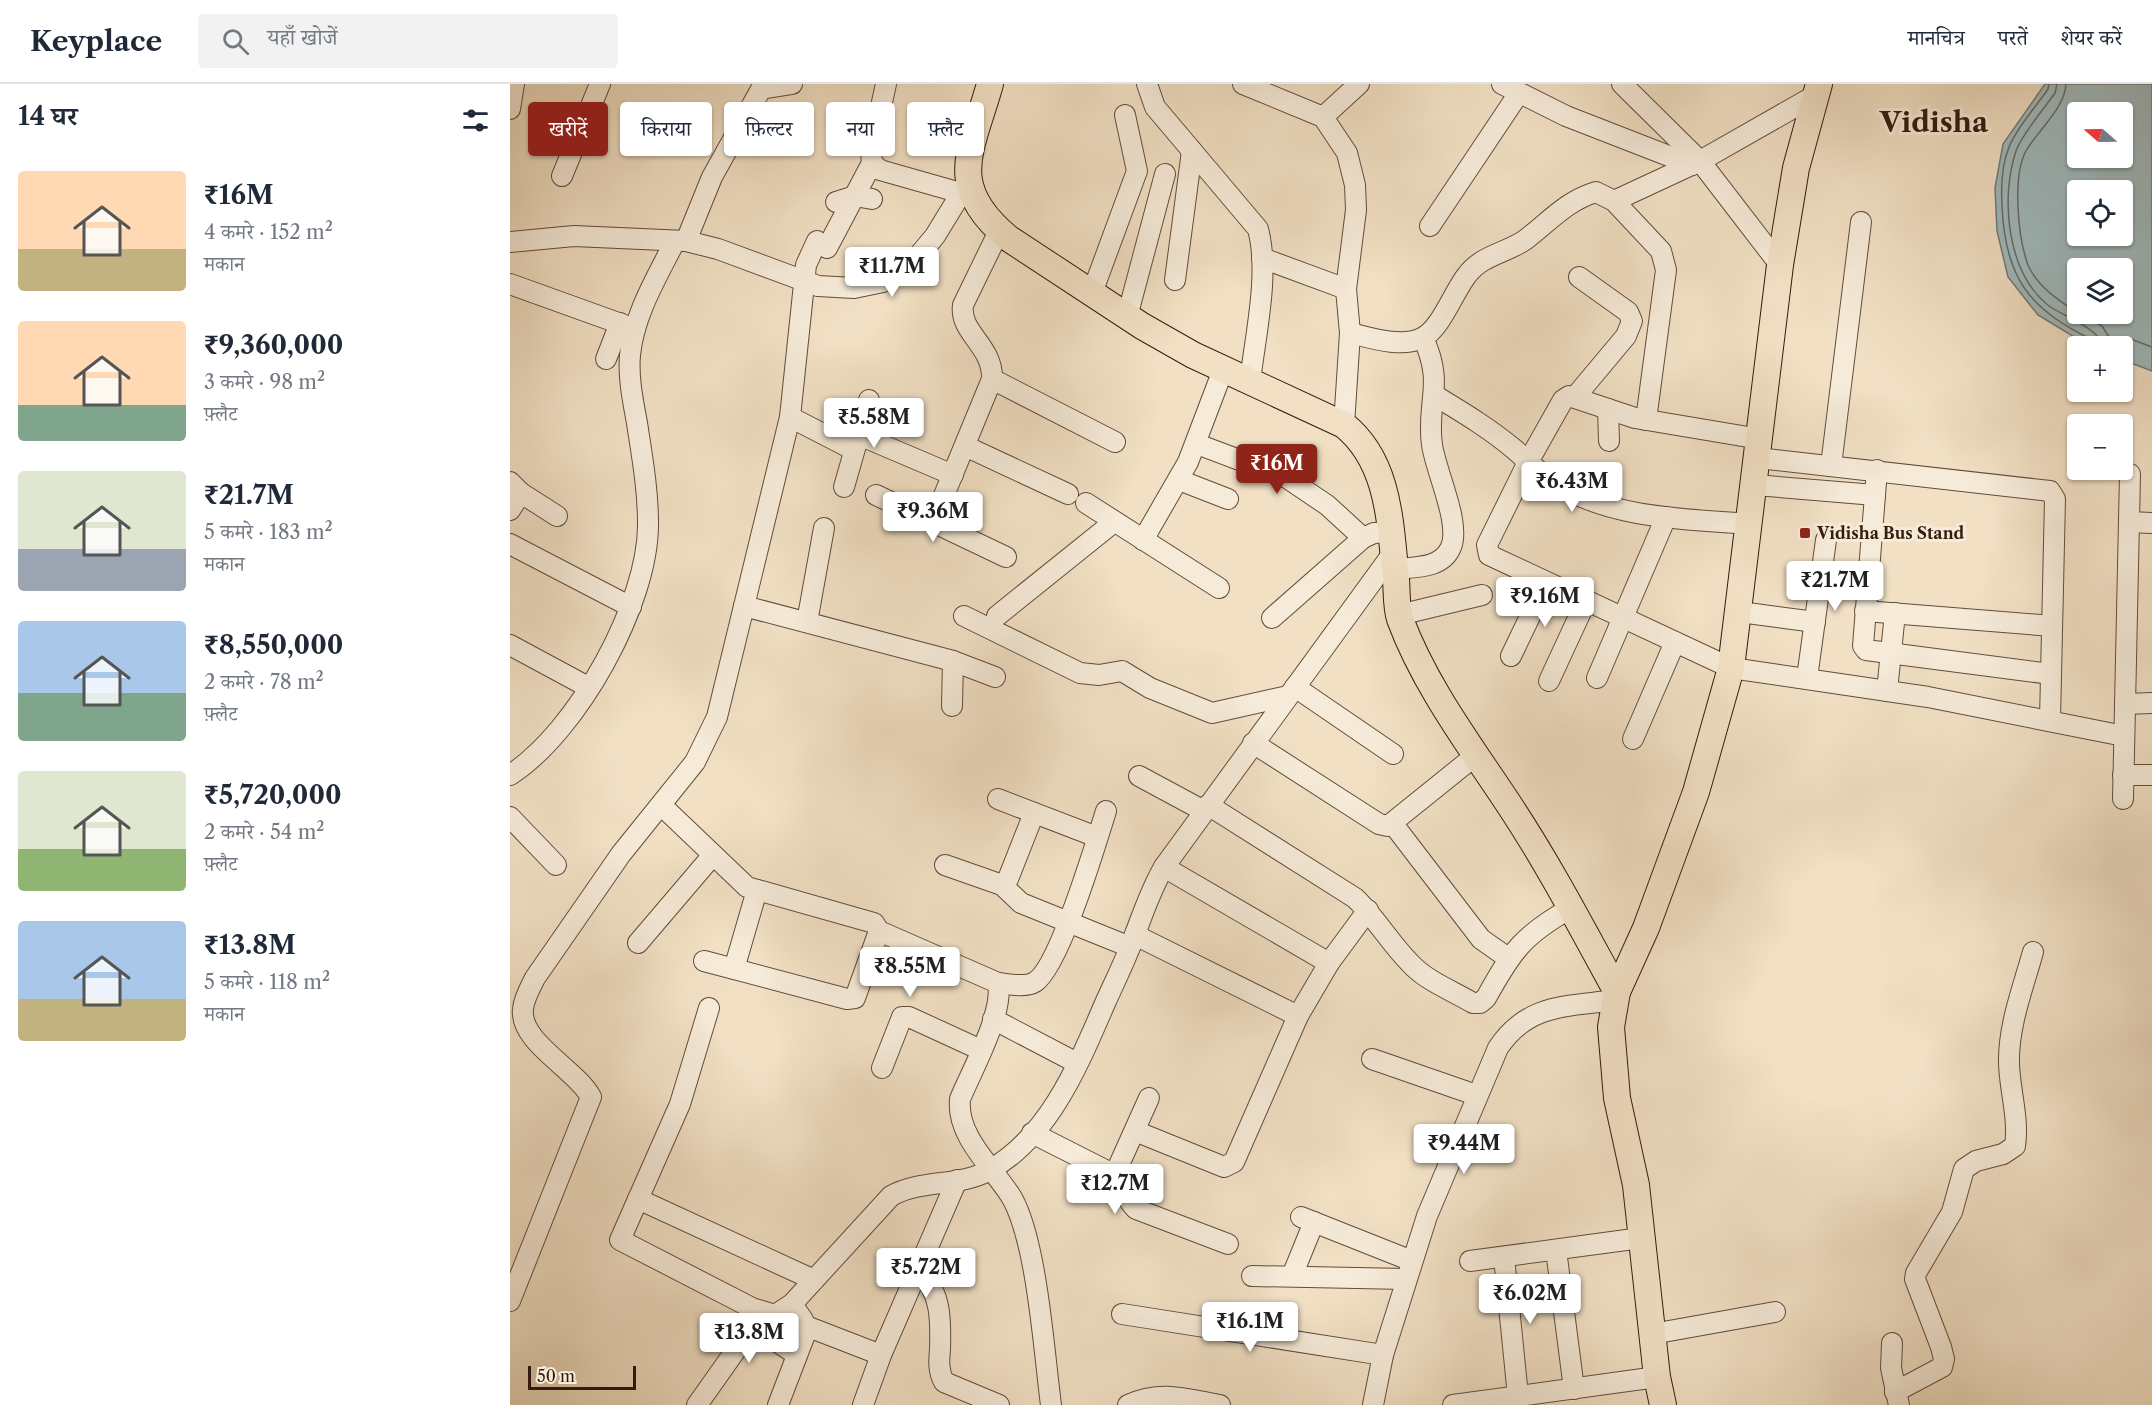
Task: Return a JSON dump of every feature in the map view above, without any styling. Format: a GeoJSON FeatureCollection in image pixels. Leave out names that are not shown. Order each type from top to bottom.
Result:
{"type":"FeatureCollection","features":[{"type":"Feature","properties":{"kind":"main road"},"geometry":{"type":"LineString","coordinates":[[990,84],[968,163],[964,188],[999,231],[1127,316],[1223,370],[1344,425],[1361,439],[1379,470],[1393,552],[1399,615],[1411,647],[1457,729],[1509,804],[1571,908],[1616,996]]}},
{"type":"Feature","properties":{"kind":"main road"},"geometry":{"type":"LineString","coordinates":[[1663,1405],[1657,1377],[1636,1185],[1617,1098],[1611,1055],[1611,1028],[1616,996],[1675,853],[1696,792],[1731,668],[1740,612],[1780,265],[1797,168],[1818,89]]}},
{"type":"Feature","properties":{"kind":"street"},"geometry":{"type":"LineString","coordinates":[[510,109],[514,84]]}},
{"type":"Feature","properties":{"kind":"street"},"geometry":{"type":"LineString","coordinates":[[562,176],[600,84]]}},
{"type":"Feature","properties":{"kind":"street"},"geometry":{"type":"LineString","coordinates":[[606,358],[680,241],[755,86],[792,84]]}},
{"type":"Feature","properties":{"kind":"street"},"geometry":{"type":"LineString","coordinates":[[510,1301],[591,1096],[579,1081],[534,1040],[517,1020],[536,978],[621,854],[695,762],[717,717],[790,417],[812,285],[806,265],[864,197],[886,84]]}},
{"type":"Feature","properties":{"kind":"street"},"geometry":{"type":"LineString","coordinates":[[1147,84],[1155,107],[1258,229],[1262,258],[1250,382]]}},
{"type":"Feature","properties":{"kind":"street"},"geometry":{"type":"LineString","coordinates":[[1243,84],[1323,117],[1347,153],[1355,185],[1356,210],[1346,289],[1350,333],[1344,425]]}},
{"type":"Feature","properties":{"kind":"street"},"geometry":{"type":"LineString","coordinates":[[1323,117],[1359,84]]}},
{"type":"Feature","properties":{"kind":"street"},"geometry":{"type":"LineString","coordinates":[[1622,84],[1696,163],[1780,265]]}},
{"type":"Feature","properties":{"kind":"street"},"geometry":{"type":"LineString","coordinates":[[1430,226],[1510,88],[1566,116],[1696,163]]}},
{"type":"Feature","properties":{"kind":"street"},"geometry":{"type":"LineString","coordinates":[[1614,201],[1696,163],[1818,89]]}},
{"type":"Feature","properties":{"kind":"street"},"geometry":{"type":"LineString","coordinates":[[1092,293],[1137,171],[1125,115]]}},
{"type":"Feature","properties":{"kind":"street"},"geometry":{"type":"LineString","coordinates":[[1175,280],[1192,151]]}},
{"type":"Feature","properties":{"kind":"street"},"geometry":{"type":"LineString","coordinates":[[510,242],[574,236],[680,241],[718,249],[812,285],[854,288],[883,282],[914,261],[935,236],[964,188],[880,170],[872,163]]}},
{"type":"Feature","properties":{"kind":"street"},"geometry":{"type":"LineString","coordinates":[[1127,316],[1165,174]]}},
{"type":"Feature","properties":{"kind":"street"},"geometry":{"type":"LineString","coordinates":[[1350,333],[1386,341],[1423,338],[1437,322],[1476,265],[1523,241],[1561,207],[1596,192],[1614,201],[1661,251],[1665,260],[1666,270],[1646,420]]}},
{"type":"Feature","properties":{"kind":"street"},"geometry":{"type":"LineString","coordinates":[[836,202],[864,197]]}},
{"type":"Feature","properties":{"kind":"street"},"geometry":{"type":"LineString","coordinates":[[1831,466],[1861,222]]}},
{"type":"Feature","properties":{"kind":"street"},"geometry":{"type":"LineString","coordinates":[[933,522],[992,379],[992,365],[988,354],[962,314],[963,305],[999,231]]}},
{"type":"Feature","properties":{"kind":"street"},"geometry":{"type":"LineString","coordinates":[[1262,258],[1346,289]]}},
{"type":"Feature","properties":{"kind":"street"},"geometry":{"type":"LineString","coordinates":[[1575,397],[1626,336],[1632,321],[1628,312],[1579,277]]}},
{"type":"Feature","properties":{"kind":"street"},"geometry":{"type":"LineString","coordinates":[[510,284],[627,326]]}},
{"type":"Feature","properties":{"kind":"street"},"geometry":{"type":"LineString","coordinates":[[510,775],[523,766],[565,725],[623,629],[640,580],[648,525],[644,466],[630,382],[627,326]]}},
{"type":"Feature","properties":{"kind":"street"},"geometry":{"type":"LineString","coordinates":[[1272,618],[1363,538],[1374,533],[1393,552],[1432,565],[1451,548],[1454,532],[1432,445],[1433,359],[1423,338]]}},
{"type":"Feature","properties":{"kind":"street"},"geometry":{"type":"LineString","coordinates":[[1143,540],[1179,480],[1197,444],[1223,370]]}},
{"type":"Feature","properties":{"kind":"street"},"geometry":{"type":"LineString","coordinates":[[992,379],[1115,442]]}},
{"type":"Feature","properties":{"kind":"street"},"geometry":{"type":"LineString","coordinates":[[1434,395],[1486,427],[1556,484],[1578,496],[1612,508],[1666,517],[1750,524]]}},
{"type":"Feature","properties":{"kind":"street"},"geometry":{"type":"LineString","coordinates":[[2050,720],[2055,499],[2050,491],[1831,466],[1646,420],[1569,396],[1563,400],[1528,462],[1487,545],[1486,552],[1489,555],[1731,668],[1887,691],[2050,720],[2124,736]]}},
{"type":"Feature","properties":{"kind":"street"},"geometry":{"type":"LineString","coordinates":[[844,487],[869,400]]}},
{"type":"Feature","properties":{"kind":"street"},"geometry":{"type":"LineString","coordinates":[[1608,409],[1609,441]]}},
{"type":"Feature","properties":{"kind":"street"},"geometry":{"type":"LineString","coordinates":[[790,417],[953,475]]}},
{"type":"Feature","properties":{"kind":"street"},"geometry":{"type":"LineString","coordinates":[[1197,444],[1287,478],[1327,505],[1363,538]]}},
{"type":"Feature","properties":{"kind":"street"},"geometry":{"type":"LineString","coordinates":[[965,447],[1068,494]]}},
{"type":"Feature","properties":{"kind":"street"},"geometry":{"type":"LineString","coordinates":[[1876,470],[1863,645],[1866,650],[1891,656],[2051,674]]}},
{"type":"Feature","properties":{"kind":"street"},"geometry":{"type":"LineString","coordinates":[[1179,480],[1228,499]]}},
{"type":"Feature","properties":{"kind":"street"},"geometry":{"type":"LineString","coordinates":[[2123,799],[2130,480]]}},
{"type":"Feature","properties":{"kind":"street"},"geometry":{"type":"LineString","coordinates":[[1755,485],[1875,495]]}},
{"type":"Feature","properties":{"kind":"street"},"geometry":{"type":"LineString","coordinates":[[510,510],[516,487],[557,516]]}},
{"type":"Feature","properties":{"kind":"street"},"geometry":{"type":"LineString","coordinates":[[876,495],[1006,557]]}},
{"type":"Feature","properties":{"kind":"street"},"geometry":{"type":"LineString","coordinates":[[1086,503],[1219,588]]}},
{"type":"Feature","properties":{"kind":"street"},"geometry":{"type":"LineString","coordinates":[[1597,678],[1666,517]]}},
{"type":"Feature","properties":{"kind":"street"},"geometry":{"type":"LineString","coordinates":[[998,616],[1114,522]]}},
{"type":"Feature","properties":{"kind":"street"},"geometry":{"type":"LineString","coordinates":[[2129,522],[2152,524]]}},
{"type":"Feature","properties":{"kind":"street"},"geometry":{"type":"LineString","coordinates":[[807,622],[824,528]]}},
{"type":"Feature","properties":{"kind":"street"},"geometry":{"type":"LineString","coordinates":[[1807,678],[1826,540]]}},
{"type":"Feature","properties":{"kind":"street"},"geometry":{"type":"LineString","coordinates":[[510,544],[631,607]]}},
{"type":"Feature","properties":{"kind":"street"},"geometry":{"type":"LineString","coordinates":[[709,1008],[680,1104],[620,1240],[762,1313],[775,1315],[792,1304],[891,1196],[906,1188],[971,1179],[989,1170],[1013,1153],[1049,1115],[1077,1063],[1133,941],[1147,900],[1164,867],[1393,552]]}},
{"type":"Feature","properties":{"kind":"street"},"geometry":{"type":"LineString","coordinates":[[1511,656],[1546,583]]}},
{"type":"Feature","properties":{"kind":"street"},"geometry":{"type":"LineString","coordinates":[[1399,615],[1482,595]]}},
{"type":"Feature","properties":{"kind":"street"},"geometry":{"type":"LineString","coordinates":[[1550,681],[1586,601]]}},
{"type":"Feature","properties":{"kind":"street"},"geometry":{"type":"LineString","coordinates":[[744,606],[953,661],[995,677]]}},
{"type":"Feature","properties":{"kind":"street"},"geometry":{"type":"LineString","coordinates":[[1865,611],[2052,626]]}},
{"type":"Feature","properties":{"kind":"street"},"geometry":{"type":"LineString","coordinates":[[1740,612],[1815,622]]}},
{"type":"Feature","properties":{"kind":"street"},"geometry":{"type":"LineString","coordinates":[[1887,691],[1895,613]]}},
{"type":"Feature","properties":{"kind":"street"},"geometry":{"type":"LineString","coordinates":[[964,616],[1080,672],[1099,675],[1122,671],[1150,688],[1201,711],[1222,713],[1291,692],[1393,754]]}},
{"type":"Feature","properties":{"kind":"street"},"geometry":{"type":"LineString","coordinates":[[1633,739],[1675,642]]}},
{"type":"Feature","properties":{"kind":"street"},"geometry":{"type":"LineString","coordinates":[[510,645],[588,687]]}},
{"type":"Feature","properties":{"kind":"street"},"geometry":{"type":"LineString","coordinates":[[952,706],[953,661]]}},
{"type":"Feature","properties":{"kind":"street"},"geometry":{"type":"LineString","coordinates":[[2125,704],[2152,703]]}},
{"type":"Feature","properties":{"kind":"street"},"geometry":{"type":"LineString","coordinates":[[1254,743],[1379,824],[1388,826],[1475,756]]}},
{"type":"Feature","properties":{"kind":"street"},"geometry":{"type":"LineString","coordinates":[[2123,775],[2152,775]]}},
{"type":"Feature","properties":{"kind":"street"},"geometry":{"type":"LineString","coordinates":[[1138,776],[1206,808],[1355,898],[1368,910],[1410,964],[1473,1003],[1480,1003],[1486,998],[1508,958],[1539,926],[1571,908]]}},
{"type":"Feature","properties":{"kind":"street"},"geometry":{"type":"LineString","coordinates":[[998,799],[1097,837]]}},
{"type":"Feature","properties":{"kind":"street"},"geometry":{"type":"LineString","coordinates":[[661,805],[747,887],[874,923],[879,931],[998,983],[1024,985],[1034,982],[1041,975],[1067,924],[1106,811]]}},
{"type":"Feature","properties":{"kind":"street"},"geometry":{"type":"LineString","coordinates":[[1002,885],[1008,879],[1034,813]]}},
{"type":"Feature","properties":{"kind":"street"},"geometry":{"type":"LineString","coordinates":[[510,817],[556,866]]}},
{"type":"Feature","properties":{"kind":"street"},"geometry":{"type":"LineString","coordinates":[[1393,824],[1481,939],[1508,958]]}},
{"type":"Feature","properties":{"kind":"street"},"geometry":{"type":"LineString","coordinates":[[638,943],[713,855]]}},
{"type":"Feature","properties":{"kind":"street"},"geometry":{"type":"LineString","coordinates":[[945,865],[1002,885],[1021,903],[1067,924],[1133,941],[1298,1016]]}},
{"type":"Feature","properties":{"kind":"street"},"geometry":{"type":"LineString","coordinates":[[1164,867],[1329,963]]}},
{"type":"Feature","properties":{"kind":"street"},"geometry":{"type":"LineString","coordinates":[[734,969],[757,890]]}},
{"type":"Feature","properties":{"kind":"street"},"geometry":{"type":"LineString","coordinates":[[1135,1131],[1229,1167],[1234,1162],[1298,1016],[1329,963],[1368,910]]}},
{"type":"Feature","properties":{"kind":"street"},"geometry":{"type":"LineString","coordinates":[[704,962],[847,999],[855,998],[879,931]]}},
{"type":"Feature","properties":{"kind":"street"},"geometry":{"type":"LineString","coordinates":[[1892,1343],[1897,1398],[1942,1367],[1944,1359],[1941,1347],[1915,1279],[1916,1273],[1952,1212],[1964,1169],[1976,1161],[2003,1154],[2015,1146],[2018,1128],[2009,1065],[2010,1044],[2033,952]]}},
{"type":"Feature","properties":{"kind":"street"},"geometry":{"type":"LineString","coordinates":[[998,983],[1000,991],[993,1019],[960,1099],[959,1112],[989,1170],[1012,1198],[1022,1226],[1031,1262],[1051,1405]]}},
{"type":"Feature","properties":{"kind":"street"},"geometry":{"type":"LineString","coordinates":[[1373,1405],[1383,1355],[1409,1270],[1476,1095],[1505,1037],[1534,1013],[1616,996]]}},
{"type":"Feature","properties":{"kind":"street"},"geometry":{"type":"LineString","coordinates":[[882,1068],[903,1017],[909,1017],[981,1050]]}},
{"type":"Feature","properties":{"kind":"street"},"geometry":{"type":"LineString","coordinates":[[993,1019],[1077,1063]]}},
{"type":"Feature","properties":{"kind":"street"},"geometry":{"type":"LineString","coordinates":[[1372,1059],[1476,1095]]}},
{"type":"Feature","properties":{"kind":"street"},"geometry":{"type":"LineString","coordinates":[[1114,1176],[1149,1098]]}},
{"type":"Feature","properties":{"kind":"street"},"geometry":{"type":"LineString","coordinates":[[1032,1132],[1114,1176],[1119,1180],[1128,1202],[1136,1209],[1228,1244]]}},
{"type":"Feature","properties":{"kind":"street"},"geometry":{"type":"LineString","coordinates":[[863,1405],[881,1355],[957,1180]]}},
{"type":"Feature","properties":{"kind":"street"},"geometry":{"type":"LineString","coordinates":[[638,1199],[814,1280]]}},
{"type":"Feature","properties":{"kind":"street"},"geometry":{"type":"LineString","coordinates":[[1292,1276],[1308,1219],[1409,1270]]}},
{"type":"Feature","properties":{"kind":"street"},"geometry":{"type":"LineString","coordinates":[[1470,1261],[1641,1238]]}},
{"type":"Feature","properties":{"kind":"street"},"geometry":{"type":"LineString","coordinates":[[1556,1250],[1567,1395]]}},
{"type":"Feature","properties":{"kind":"street"},"geometry":{"type":"LineString","coordinates":[[1504,1257],[1518,1396]]}},
{"type":"Feature","properties":{"kind":"street"},"geometry":{"type":"LineString","coordinates":[[918,1269],[934,1290],[941,1317],[940,1375],[944,1382],[980,1401],[999,1405]]}},
{"type":"Feature","properties":{"kind":"street"},"geometry":{"type":"LineString","coordinates":[[1252,1276],[1409,1270]]}},
{"type":"Feature","properties":{"kind":"street"},"geometry":{"type":"LineString","coordinates":[[792,1304],[806,1326],[881,1355]]}},
{"type":"Feature","properties":{"kind":"street"},"geometry":{"type":"LineString","coordinates":[[1652,1334],[1775,1312]]}},
{"type":"Feature","properties":{"kind":"street"},"geometry":{"type":"LineString","coordinates":[[697,1405],[762,1313]]}},
{"type":"Feature","properties":{"kind":"street"},"geometry":{"type":"LineString","coordinates":[[1122,1314],[1383,1355]]}},
{"type":"Feature","properties":{"kind":"street"},"geometry":{"type":"LineString","coordinates":[[778,1405],[806,1326]]}},
{"type":"Feature","properties":{"kind":"street"},"geometry":{"type":"LineString","coordinates":[[776,1341],[797,1355]]}},
{"type":"Feature","properties":{"kind":"street"},"geometry":{"type":"LineString","coordinates":[[1453,1405],[1490,1403],[1518,1396],[1567,1395],[1657,1377]]}},
{"type":"Feature","properties":{"kind":"street"},"geometry":{"type":"LineString","coordinates":[[1128,1405],[1144,1397],[1159,1395],[1220,1405]]}},
{"type":"Feature","properties":{"kind":"water"},"geometry":{"type":"Polygon","coordinates":[[[2045,84],[2152,84],[2152,371],[2133,364],[2133,336],[2073,336],[2038,315],[2008,277],[1997,231],[1995,188],[2003,144],[2045,84]]]}},
{"type":"Feature","properties":{"kind":"place","name":"Vidisha Bus Stand"},"geometry":{"type":"Point","coordinates":[1805,533]}},
{"type":"Feature","properties":{"kind":"district","name":"Vidisha"},"geometry":{"type":"Point","coordinates":[1934,122]}}]}
